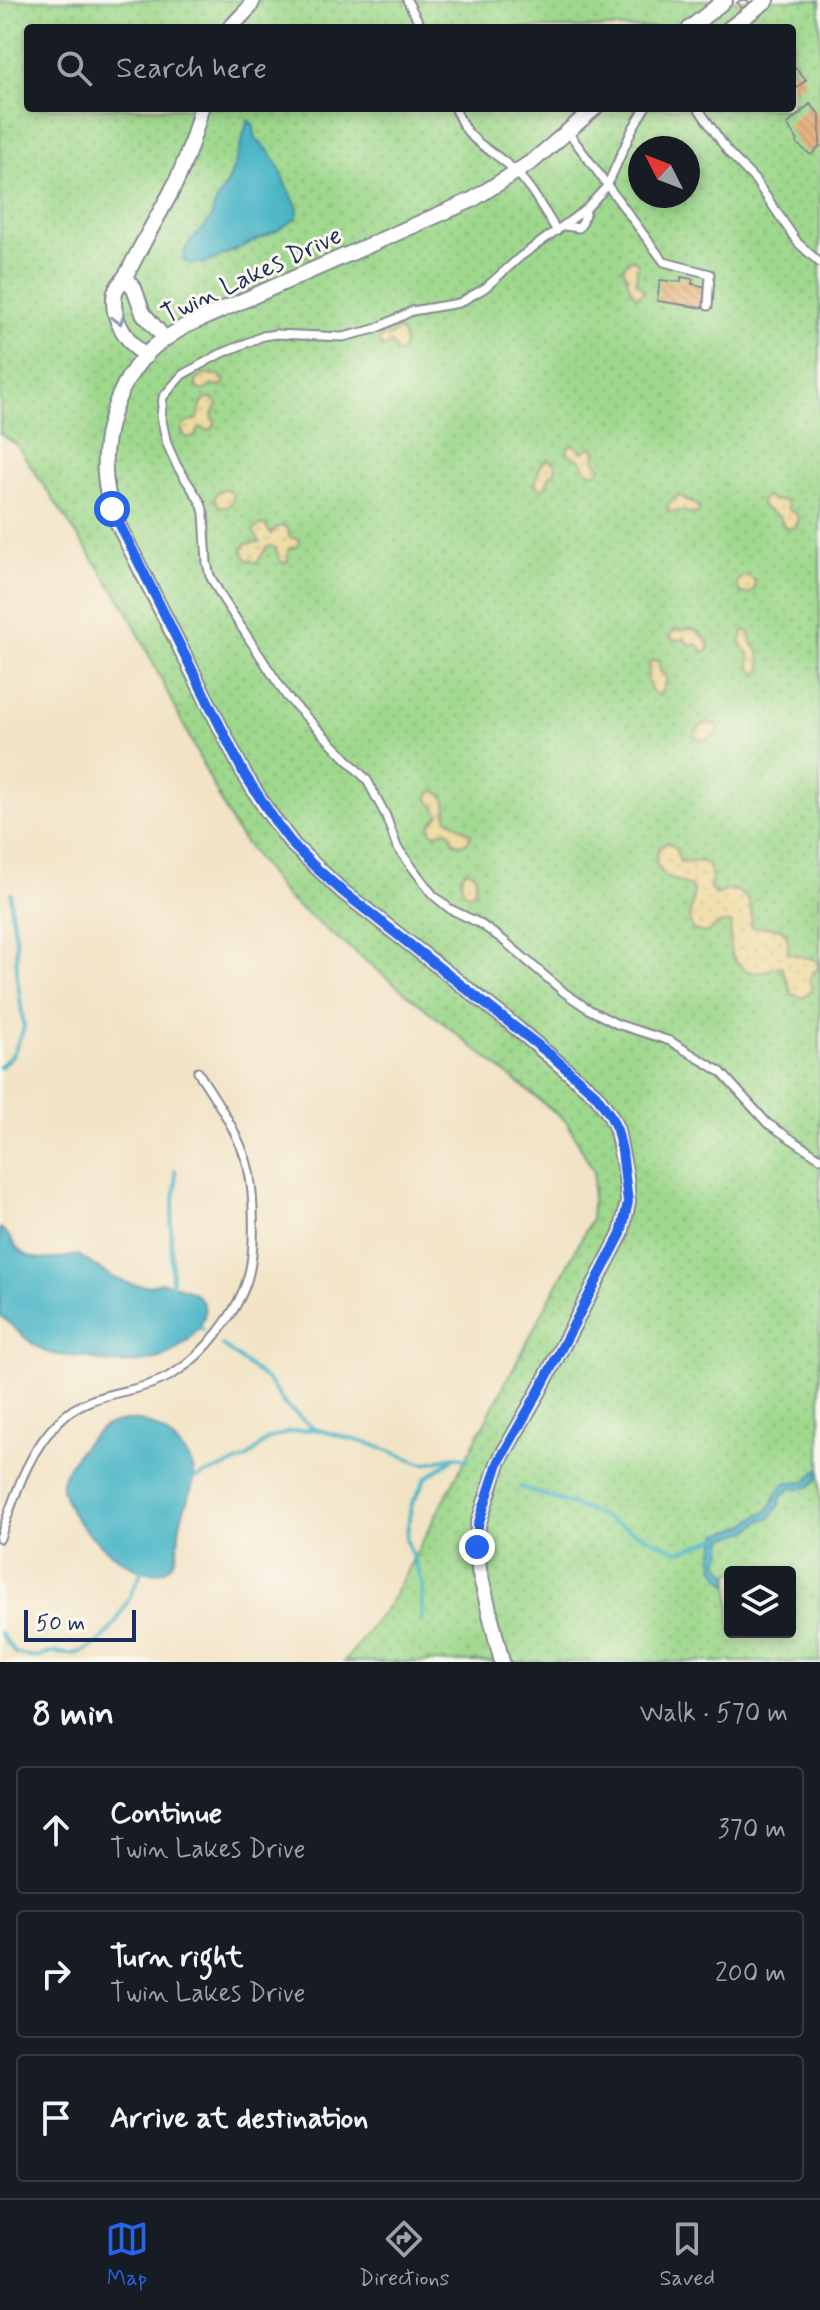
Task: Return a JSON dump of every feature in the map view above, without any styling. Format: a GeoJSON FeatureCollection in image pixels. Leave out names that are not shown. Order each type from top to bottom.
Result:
{"type":"FeatureCollection","features":[{"type":"Feature","properties":{"kind":"street"},"geometry":{"type":"LineString","coordinates":[[234,24],[253,0]]}},
{"type":"Feature","properties":{"kind":"street"},"geometry":{"type":"LineString","coordinates":[[695,24],[725,0]]}},
{"type":"Feature","properties":{"kind":"street"},"geometry":{"type":"LineString","coordinates":[[735,24],[767,0]]}},
{"type":"Feature","properties":{"kind":"street"},"geometry":{"type":"LineString","coordinates":[[145,357],[123,333],[113,302],[115,289],[125,277],[170,194],[195,134],[200,112]]}},
{"type":"Feature","properties":{"kind":"street","name":"Twin Lakes Drive"},"geometry":{"type":"LineString","coordinates":[[502,1662],[479,1570],[478,1525],[498,1463],[621,1234],[628,1202],[617,1130],[596,1095],[553,1057],[342,891],[293,845],[243,772],[118,524],[108,494],[105,453],[115,407],[128,380],[155,346],[185,326],[458,207],[517,172],[590,112]]}},
{"type":"Feature","properties":{"kind":"street"},"geometry":{"type":"LineString","coordinates":[[125,277],[134,288],[143,313],[165,339]]}},
{"type":"Feature","properties":{"kind":"lane"},"geometry":{"type":"LineString","coordinates":[[407,0],[420,24]]}},
{"type":"Feature","properties":{"kind":"lane"},"geometry":{"type":"LineString","coordinates":[[457,112],[463,129],[517,172],[561,228]]}},
{"type":"Feature","properties":{"kind":"lane"},"geometry":{"type":"LineString","coordinates":[[643,112],[607,186],[586,209],[520,257],[485,288],[459,303],[412,311],[375,329],[343,337],[263,336],[182,375],[163,397],[161,416],[167,444],[177,466],[201,503],[207,563],[210,576],[223,599],[287,697],[367,780],[386,816],[397,847],[433,895],[458,914],[479,923],[590,1010],[617,1024],[670,1041],[721,1072],[767,1123],[820,1158]]}},
{"type":"Feature","properties":{"kind":"lane"},"geometry":{"type":"LineString","coordinates":[[701,112],[729,153],[755,180],[798,243],[820,263]]}},
{"type":"Feature","properties":{"kind":"lane"},"geometry":{"type":"LineString","coordinates":[[568,131],[664,262],[710,274],[708,306]]}},
{"type":"Feature","properties":{"kind":"lane"},"geometry":{"type":"LineString","coordinates":[[0,1538],[20,1479],[40,1443],[60,1421],[82,1403],[135,1390],[176,1372],[197,1356],[225,1324],[248,1277],[253,1202],[246,1160],[231,1124],[198,1072]]}},
{"type":"Feature","properties":{"kind":"green space"},"geometry":{"type":"Polygon","coordinates":[[[0,0],[820,0],[820,1662],[344,1662],[390,1603],[591,1220],[594,1172],[567,1122],[286,897],[234,828],[126,608],[16,444],[0,434],[0,0]]]}},
{"type":"Feature","properties":{"kind":"sand"},"geometry":{"type":"Polygon","coordinates":[[[632,258],[638,263],[636,280],[644,291],[637,297],[623,267],[632,258]]]}},
{"type":"Feature","properties":{"kind":"sand"},"geometry":{"type":"Polygon","coordinates":[[[397,329],[402,333],[404,342],[402,351],[396,354],[391,343],[383,348],[379,342],[397,329]]]}},
{"type":"Feature","properties":{"kind":"sand"},"geometry":{"type":"Polygon","coordinates":[[[204,375],[218,375],[224,383],[220,387],[212,385],[200,390],[197,380],[204,375]]]}},
{"type":"Feature","properties":{"kind":"sand"},"geometry":{"type":"Polygon","coordinates":[[[210,398],[218,405],[212,415],[214,427],[208,431],[200,427],[195,437],[187,438],[182,432],[183,426],[198,419],[202,403],[210,398]]]}},
{"type":"Feature","properties":{"kind":"sand"},"geometry":{"type":"Polygon","coordinates":[[[573,444],[583,452],[591,447],[596,450],[595,461],[601,467],[597,473],[589,472],[582,461],[568,454],[568,447],[573,444]]]}},
{"type":"Feature","properties":{"kind":"sand"},"geometry":{"type":"Polygon","coordinates":[[[548,459],[555,464],[556,470],[541,489],[536,485],[536,478],[540,467],[548,459]]]}},
{"type":"Feature","properties":{"kind":"sand"},"geometry":{"type":"Polygon","coordinates":[[[220,489],[228,489],[233,498],[231,505],[220,507],[215,502],[215,494],[220,489]]]}},
{"type":"Feature","properties":{"kind":"sand"},"geometry":{"type":"Polygon","coordinates":[[[678,495],[698,506],[699,512],[668,512],[667,507],[678,495]]]}},
{"type":"Feature","properties":{"kind":"sand"},"geometry":{"type":"Polygon","coordinates":[[[765,496],[787,503],[788,509],[799,519],[795,528],[785,528],[780,517],[762,507],[761,501],[765,496]]]}},
{"type":"Feature","properties":{"kind":"sand"},"geometry":{"type":"Polygon","coordinates":[[[259,525],[265,525],[271,534],[283,526],[288,529],[289,537],[298,539],[298,546],[288,549],[288,561],[280,561],[276,549],[271,546],[266,548],[257,563],[246,559],[242,549],[246,544],[260,542],[253,531],[259,525]]]}},
{"type":"Feature","properties":{"kind":"sand"},"geometry":{"type":"Polygon","coordinates":[[[742,576],[750,576],[755,585],[753,592],[742,594],[737,589],[737,581],[742,576]]]}},
{"type":"Feature","properties":{"kind":"sand"},"geometry":{"type":"Polygon","coordinates":[[[692,629],[705,638],[708,651],[703,652],[698,644],[690,645],[684,639],[673,640],[670,637],[673,631],[692,629]]]}},
{"type":"Feature","properties":{"kind":"sand"},"geometry":{"type":"Polygon","coordinates":[[[744,630],[750,632],[751,642],[759,652],[762,669],[758,674],[750,668],[750,656],[740,642],[744,630]]]}},
{"type":"Feature","properties":{"kind":"sand"},"geometry":{"type":"Polygon","coordinates":[[[653,660],[659,662],[660,671],[667,678],[660,696],[651,691],[648,683],[649,664],[653,660]]]}},
{"type":"Feature","properties":{"kind":"sand"},"geometry":{"type":"Polygon","coordinates":[[[709,723],[719,727],[719,732],[705,740],[698,739],[695,735],[697,730],[709,723]]]}},
{"type":"Feature","properties":{"kind":"sand"},"geometry":{"type":"Polygon","coordinates":[[[435,791],[445,798],[447,818],[471,834],[464,844],[454,842],[447,830],[435,834],[431,831],[431,824],[440,814],[428,799],[430,793],[435,791]]]}},
{"type":"Feature","properties":{"kind":"sand"},"geometry":{"type":"Polygon","coordinates":[[[668,842],[676,848],[680,862],[708,865],[712,877],[710,889],[715,895],[732,889],[748,900],[751,927],[782,931],[788,940],[788,953],[816,960],[819,967],[810,977],[811,991],[807,995],[803,998],[792,994],[781,966],[756,972],[746,970],[737,963],[730,948],[730,923],[722,923],[705,933],[693,930],[689,914],[693,889],[668,877],[656,862],[658,849],[668,842]]]}},
{"type":"Feature","properties":{"kind":"sand"},"geometry":{"type":"Polygon","coordinates":[[[466,870],[474,873],[476,878],[474,892],[469,894],[464,892],[461,883],[466,870]]]}},
{"type":"Feature","properties":{"kind":"water"},"geometry":{"type":"Polygon","coordinates":[[[248,120],[253,124],[256,139],[269,151],[279,167],[298,208],[297,218],[207,263],[189,264],[184,260],[186,248],[212,216],[232,173],[248,120]]]}},
{"type":"Feature","properties":{"kind":"water"},"geometry":{"type":"Polygon","coordinates":[[[0,1228],[17,1248],[30,1257],[46,1259],[79,1255],[107,1274],[129,1283],[140,1286],[162,1282],[188,1290],[201,1300],[204,1318],[193,1335],[176,1350],[139,1362],[102,1362],[42,1350],[0,1315],[0,1228]]]}},
{"type":"Feature","properties":{"kind":"water"},"geometry":{"type":"Polygon","coordinates":[[[125,1421],[141,1421],[160,1430],[184,1452],[193,1469],[193,1484],[181,1519],[174,1561],[165,1570],[154,1573],[127,1563],[99,1543],[77,1520],[62,1488],[71,1462],[85,1444],[100,1430],[125,1421]]]}},
{"type":"Feature","properties":{"kind":"water"},"geometry":{"type":"Polygon","coordinates":[[[820,1467],[818,1478],[812,1485],[792,1488],[782,1495],[771,1517],[748,1531],[724,1538],[718,1561],[724,1569],[724,1579],[713,1562],[719,1534],[746,1525],[767,1512],[777,1494],[788,1483],[806,1482],[820,1467]]]}},
{"type":"Feature","properties":{"kind":"building"},"geometry":{"type":"Polygon","coordinates":[[[747,0],[750,4],[743,10],[737,3],[747,0]]]}},
{"type":"Feature","properties":{"kind":"building"},"geometry":{"type":"Polygon","coordinates":[[[796,68],[806,80],[796,89],[796,68]]]}},
{"type":"Feature","properties":{"kind":"building"},"geometry":{"type":"Polygon","coordinates":[[[810,104],[820,115],[820,146],[811,155],[796,143],[798,141],[787,125],[810,104]]]}},
{"type":"Feature","properties":{"kind":"building"},"geometry":{"type":"Polygon","coordinates":[[[681,277],[693,279],[692,284],[707,287],[704,308],[657,301],[660,280],[681,282],[681,277]]]}},
{"type":"Feature","properties":{"kind":"waterway"},"geometry":{"type":"LineString","coordinates":[[0,1067],[13,1054],[24,1028],[11,893]]}},
{"type":"Feature","properties":{"kind":"waterway"},"geometry":{"type":"LineString","coordinates":[[172,1285],[171,1227],[175,1170]]}},
{"type":"Feature","properties":{"kind":"waterway"},"geometry":{"type":"LineString","coordinates":[[199,1327],[203,1330]]}},
{"type":"Feature","properties":{"kind":"waterway"},"geometry":{"type":"LineString","coordinates":[[222,1345],[269,1382],[285,1405],[314,1429]]}},
{"type":"Feature","properties":{"kind":"waterway"},"geometry":{"type":"LineString","coordinates":[[193,1479],[246,1459],[268,1439],[315,1429],[374,1445],[424,1464],[456,1456],[468,1460]]}},
{"type":"Feature","properties":{"kind":"waterway"},"geometry":{"type":"LineString","coordinates":[[422,1622],[423,1584],[406,1539],[411,1506],[426,1478],[454,1458]]}},
{"type":"Feature","properties":{"kind":"waterway"},"geometry":{"type":"LineString","coordinates":[[520,1487],[585,1509],[677,1551],[717,1538]]}},
{"type":"Feature","properties":{"kind":"waterway"},"geometry":{"type":"LineString","coordinates":[[0,1633],[16,1654],[35,1657],[86,1650],[108,1633],[143,1569]]}},
{"type":"Feature","properties":{"kind":"route"},"geometry":{"type":"LineString","coordinates":[[112,509],[243,772],[293,845],[342,891],[553,1057],[596,1095],[617,1130],[628,1202],[621,1234],[498,1463],[478,1525],[477,1547]]}}]}
